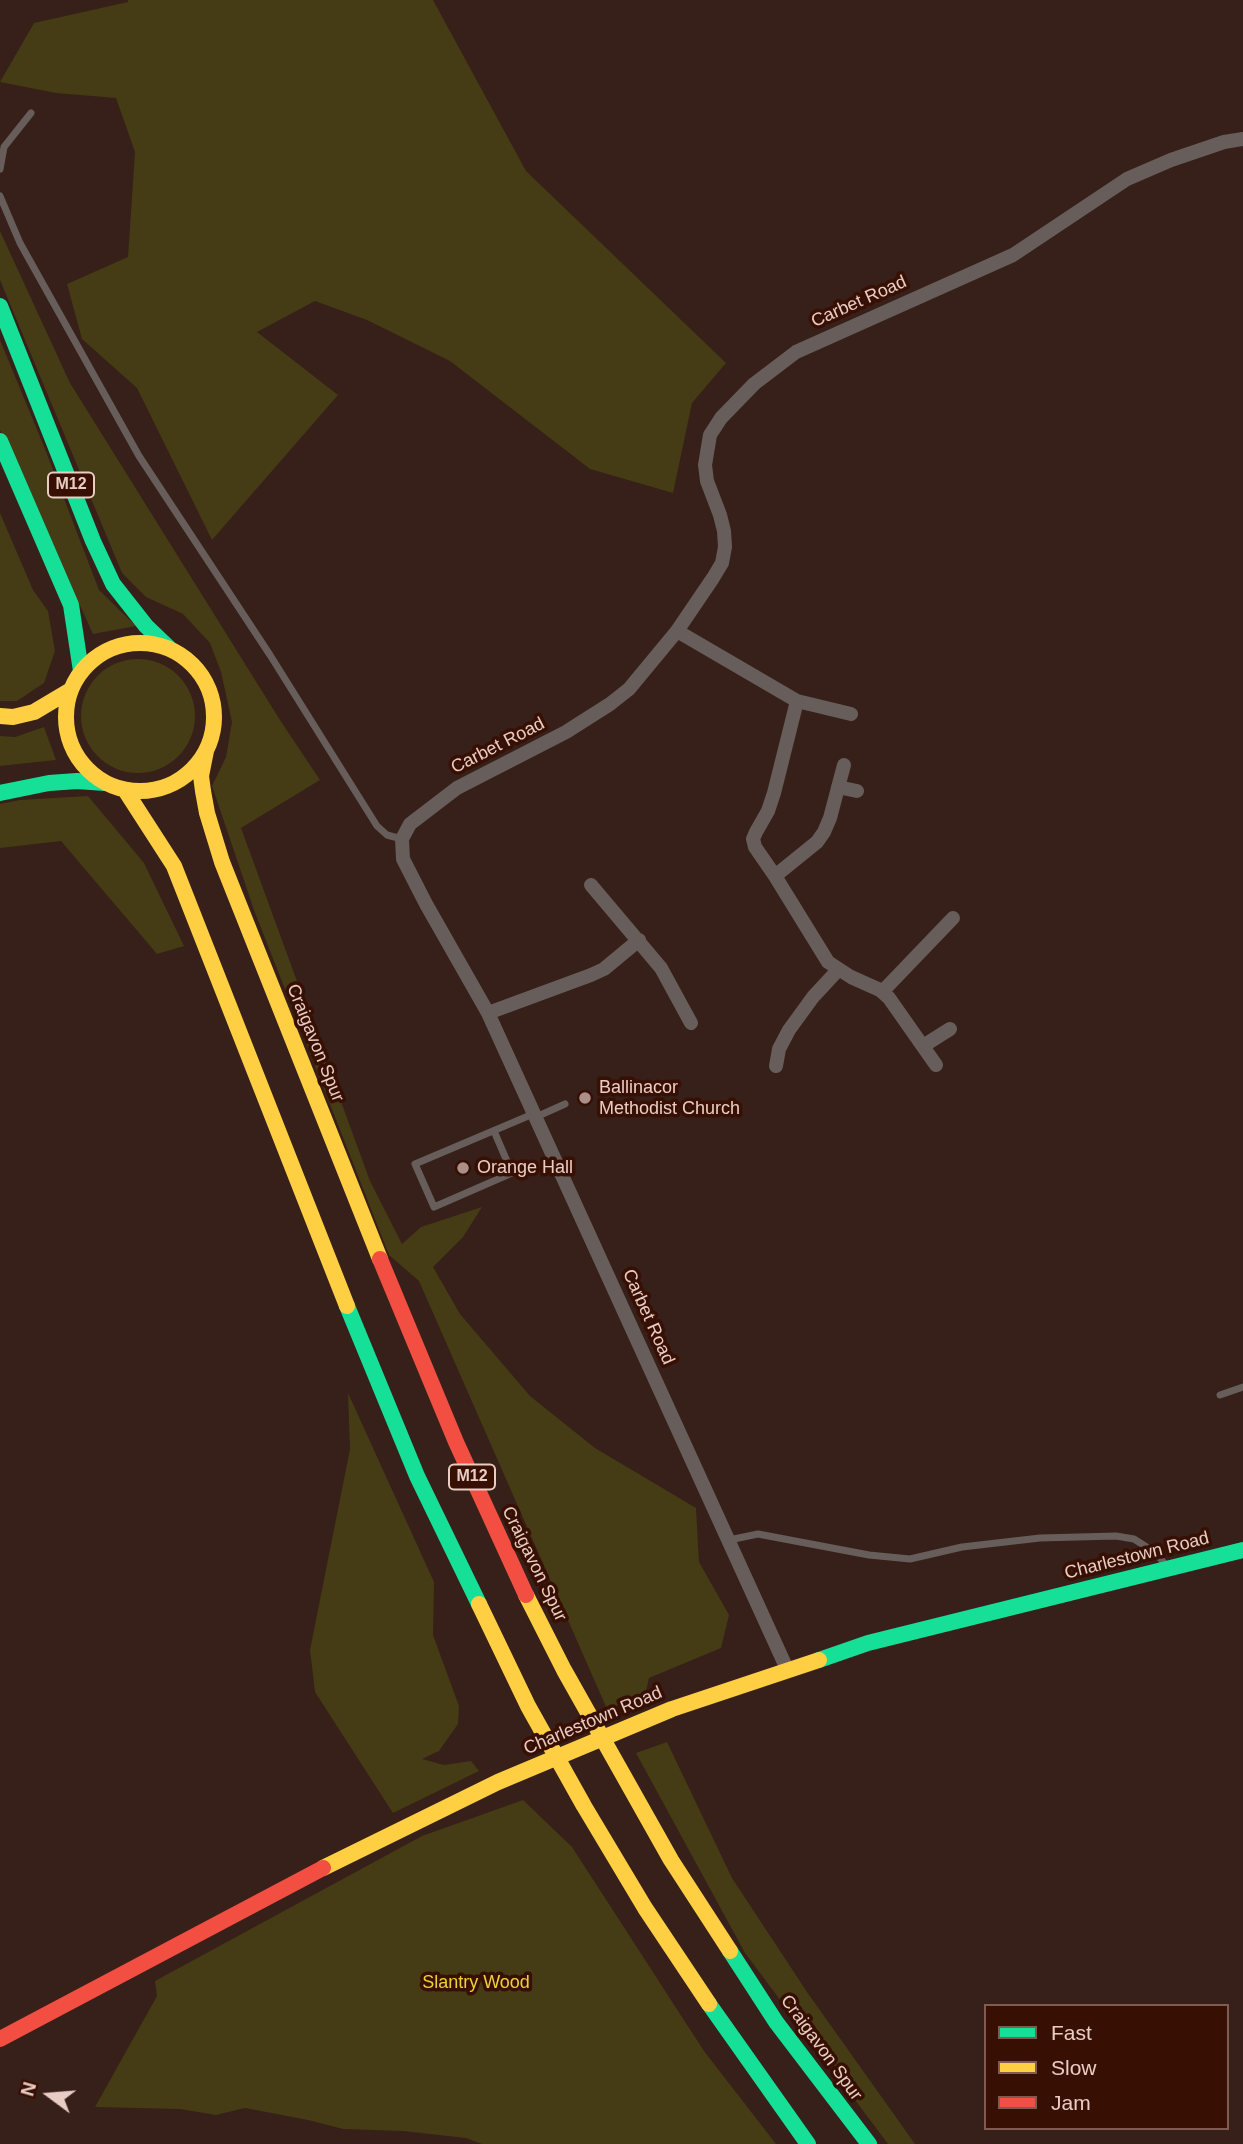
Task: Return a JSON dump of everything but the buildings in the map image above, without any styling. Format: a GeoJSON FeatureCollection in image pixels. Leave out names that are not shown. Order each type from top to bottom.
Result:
{"type":"FeatureCollection","features":[{"type":"Feature","properties":{"kind":"main road","name":"M12"},"geometry":{"type":"LineString","coordinates":[[0,306],[93,541],[113,584],[146,626],[169,648],[189,660],[203,677],[211,694],[214,710],[213,733],[206,751],[192,770],[174,784],[147,792],[125,790],[105,783],[89,771],[74,750],[66,722],[71,690],[81,671],[112,648],[130,643],[151,643],[169,648]]}},
{"type":"Feature","properties":{"kind":"main road","name":"M12"},"geometry":{"type":"LineString","coordinates":[[0,441],[71,605],[81,671]]}},
{"type":"Feature","properties":{"kind":"main road"},"geometry":{"type":"LineString","coordinates":[[0,716],[13,717],[34,712],[71,690]]}},
{"type":"Feature","properties":{"kind":"main road","name":"Craigavon Spur"},"geometry":{"type":"LineString","coordinates":[[206,751],[201,776],[206,813],[222,862],[456,1442],[514,1570],[564,1670],[671,1860],[776,2022],[869,2144]]}},
{"type":"Feature","properties":{"kind":"main road"},"geometry":{"type":"LineString","coordinates":[[0,793],[49,783],[105,783]]}},
{"type":"Feature","properties":{"kind":"main road","name":"M12"},"geometry":{"type":"LineString","coordinates":[[125,790],[174,866],[327,1256],[417,1476],[528,1706],[645,1908],[711,2008],[808,2144]]}},
{"type":"Feature","properties":{"kind":"main road","name":"Charlestown Road"},"geometry":{"type":"LineString","coordinates":[[0,2039],[342,1858],[498,1782],[672,1709],[868,1643],[1243,1550]]}},
{"type":"Feature","properties":{"kind":"street","name":"Carbet Road"},"geometry":{"type":"LineString","coordinates":[[787,1669],[488,1013],[403,859],[402,839],[410,824],[457,788],[566,732],[610,704],[629,689],[677,631],[722,563],[724,531],[707,481],[705,465],[710,435],[721,418],[754,384],[796,352],[1013,255],[1127,179],[1171,160],[1224,142],[1243,139]]}},
{"type":"Feature","properties":{"kind":"street"},"geometry":{"type":"LineString","coordinates":[[677,631],[797,701],[851,715]]}},
{"type":"Feature","properties":{"kind":"street"},"geometry":{"type":"LineString","coordinates":[[797,701],[774,793],[753,839],[755,848],[828,962],[889,998],[936,1065]]}},
{"type":"Feature","properties":{"kind":"street"},"geometry":{"type":"LineString","coordinates":[[775,876],[817,842],[824,832],[844,765]]}},
{"type":"Feature","properties":{"kind":"street"},"geometry":{"type":"LineString","coordinates":[[838,787],[857,791]]}},
{"type":"Feature","properties":{"kind":"street"},"geometry":{"type":"LineString","coordinates":[[590,885],[661,968],[691,1023]]}},
{"type":"Feature","properties":{"kind":"street"},"geometry":{"type":"LineString","coordinates":[[882,992],[953,918]]}},
{"type":"Feature","properties":{"kind":"street"},"geometry":{"type":"LineString","coordinates":[[488,1013],[604,969],[639,940]]}},
{"type":"Feature","properties":{"kind":"street"},"geometry":{"type":"LineString","coordinates":[[776,1066],[779,1049],[789,1030],[813,996],[838,970]]}},
{"type":"Feature","properties":{"kind":"street"},"geometry":{"type":"LineString","coordinates":[[923,1045],[950,1029]]}},
{"type":"Feature","properties":{"kind":"lane"},"geometry":{"type":"LineString","coordinates":[[0,169],[4,147],[31,113]]}},
{"type":"Feature","properties":{"kind":"lane"},"geometry":{"type":"LineString","coordinates":[[0,196],[20,243],[139,456],[270,655],[377,826],[387,835],[402,839]]}},
{"type":"Feature","properties":{"kind":"lane"},"geometry":{"type":"LineString","coordinates":[[494,1131],[512,1173],[434,1207],[415,1164],[494,1131],[534,1115],[565,1104]]}},
{"type":"Feature","properties":{"kind":"lane"},"geometry":{"type":"LineString","coordinates":[[1220,1395],[1243,1387]]}},
{"type":"Feature","properties":{"kind":"lane"},"geometry":{"type":"LineString","coordinates":[[728,1540],[758,1534],[869,1555],[910,1559],[962,1547],[1028,1539],[1116,1536],[1134,1539],[1156,1553],[1168,1568]]}},
{"type":"Feature","properties":{"kind":"green space"},"geometry":{"type":"Polygon","coordinates":[[[128,0],[433,0],[526,171],[726,363],[692,403],[673,493],[590,469],[450,361],[367,320],[315,301],[257,332],[338,395],[212,540],[137,388],[82,339],[67,284],[128,257],[135,152],[116,98],[56,93],[0,82],[34,23],[128,0]]]}},
{"type":"Feature","properties":{"kind":"green space"},"geometry":{"type":"Polygon","coordinates":[[[0,231],[70,383],[320,780],[241,828],[370,1181],[402,1244],[421,1227],[482,1207],[463,1237],[433,1267],[460,1314],[530,1396],[595,1448],[696,1508],[699,1562],[729,1615],[721,1648],[649,1678],[645,1696],[607,1709],[419,1281],[389,1255],[254,910],[212,786],[226,757],[232,722],[221,672],[210,643],[183,614],[146,597],[122,573],[0,280],[0,231]]]}},
{"type":"Feature","properties":{"kind":"green space"},"geometry":{"type":"Polygon","coordinates":[[[0,340],[99,590],[136,626],[93,634],[0,430],[0,340]]]}},
{"type":"Feature","properties":{"kind":"green space"},"geometry":{"type":"Polygon","coordinates":[[[0,513],[33,590],[48,611],[55,651],[44,683],[17,701],[0,701],[0,513]]]}},
{"type":"Feature","properties":{"kind":"green space"},"geometry":{"type":"Polygon","coordinates":[[[138,659],[160,664],[178,676],[190,694],[195,716],[190,738],[178,756],[160,768],[138,773],[116,768],[98,756],[86,738],[81,716],[86,694],[98,676],[116,664],[138,659]]]}},
{"type":"Feature","properties":{"kind":"green space"},"geometry":{"type":"Polygon","coordinates":[[[44,727],[56,760],[0,766],[0,736],[15,737],[44,727]]]}},
{"type":"Feature","properties":{"kind":"green space"},"geometry":{"type":"Polygon","coordinates":[[[88,796],[144,863],[184,946],[157,954],[61,841],[0,848],[0,804],[20,800],[88,796]]]}},
{"type":"Feature","properties":{"kind":"green space"},"geometry":{"type":"Polygon","coordinates":[[[348,1393],[434,1582],[433,1635],[459,1706],[458,1724],[439,1751],[422,1759],[444,1765],[471,1761],[479,1771],[393,1813],[315,1692],[310,1650],[350,1449],[348,1393]]]}},
{"type":"Feature","properties":{"kind":"green space"},"geometry":{"type":"Polygon","coordinates":[[[667,1742],[732,1878],[807,1992],[915,2144],[888,2144],[745,1953],[636,1753],[667,1742]]]}},
{"type":"Feature","properties":{"kind":"green space","name":"Slantry Wood"},"geometry":{"type":"Polygon","coordinates":[[[523,1800],[572,1847],[704,2051],[776,2144],[482,2144],[466,2138],[403,2131],[343,2129],[245,2108],[216,2115],[180,2109],[95,2107],[157,1996],[155,1981],[422,1836],[523,1800]]]}},
{"type":"Feature","properties":{"kind":"traffic: fast"},"geometry":{"type":"LineString","coordinates":[[0,306],[93,541],[113,584],[146,626],[169,648]]}},
{"type":"Feature","properties":{"kind":"traffic: fast"},"geometry":{"type":"LineString","coordinates":[[0,441],[71,605],[81,671]]}},
{"type":"Feature","properties":{"kind":"traffic: fast"},"geometry":{"type":"LineString","coordinates":[[0,793],[49,783],[105,783]]}},
{"type":"Feature","properties":{"kind":"traffic: fast"},"geometry":{"type":"LineString","coordinates":[[347,1306],[417,1476],[479,1604]]}},
{"type":"Feature","properties":{"kind":"traffic: fast"},"geometry":{"type":"LineString","coordinates":[[819,1660],[868,1643],[1243,1550]]}},
{"type":"Feature","properties":{"kind":"traffic: fast"},"geometry":{"type":"LineString","coordinates":[[730,1951],[776,2022],[869,2144]]}},
{"type":"Feature","properties":{"kind":"traffic: fast"},"geometry":{"type":"LineString","coordinates":[[709,2004],[808,2144]]}},
{"type":"Feature","properties":{"kind":"traffic: slow"},"geometry":{"type":"LineString","coordinates":[[140,643],[168,649],[181,655],[192,665],[202,676],[208,689],[214,717],[208,745],[202,758],[192,769],[181,779],[168,785],[140,791],[112,785],[99,779],[88,769],[78,758],[72,745],[66,717],[72,689],[78,676],[88,665],[99,655],[112,649],[140,643]]}},
{"type":"Feature","properties":{"kind":"traffic: slow"},"geometry":{"type":"LineString","coordinates":[[0,716],[13,717],[34,712],[71,690]]}},
{"type":"Feature","properties":{"kind":"traffic: slow"},"geometry":{"type":"LineString","coordinates":[[206,751],[201,776],[203,791],[222,862],[380,1259]]}},
{"type":"Feature","properties":{"kind":"traffic: slow"},"geometry":{"type":"LineString","coordinates":[[125,790],[174,866],[347,1306]]}},
{"type":"Feature","properties":{"kind":"traffic: slow"},"geometry":{"type":"LineString","coordinates":[[526,1595],[564,1670],[671,1860],[730,1951]]}},
{"type":"Feature","properties":{"kind":"traffic: slow"},"geometry":{"type":"LineString","coordinates":[[479,1604],[528,1706],[584,1806],[645,1908],[709,2004]]}},
{"type":"Feature","properties":{"kind":"traffic: slow"},"geometry":{"type":"LineString","coordinates":[[323,1868],[498,1782],[672,1709],[819,1660]]}},
{"type":"Feature","properties":{"kind":"traffic: jam"},"geometry":{"type":"LineString","coordinates":[[380,1259],[456,1442],[526,1595]]}},
{"type":"Feature","properties":{"kind":"traffic: jam"},"geometry":{"type":"LineString","coordinates":[[0,2039],[323,1868]]}},
{"type":"Feature","properties":{"kind":"place","name":"Ballinacor Methodist Church"},"geometry":{"type":"Point","coordinates":[585,1098]}},
{"type":"Feature","properties":{"kind":"place","name":"Orange Hall"},"geometry":{"type":"Point","coordinates":[463,1168]}}]}
